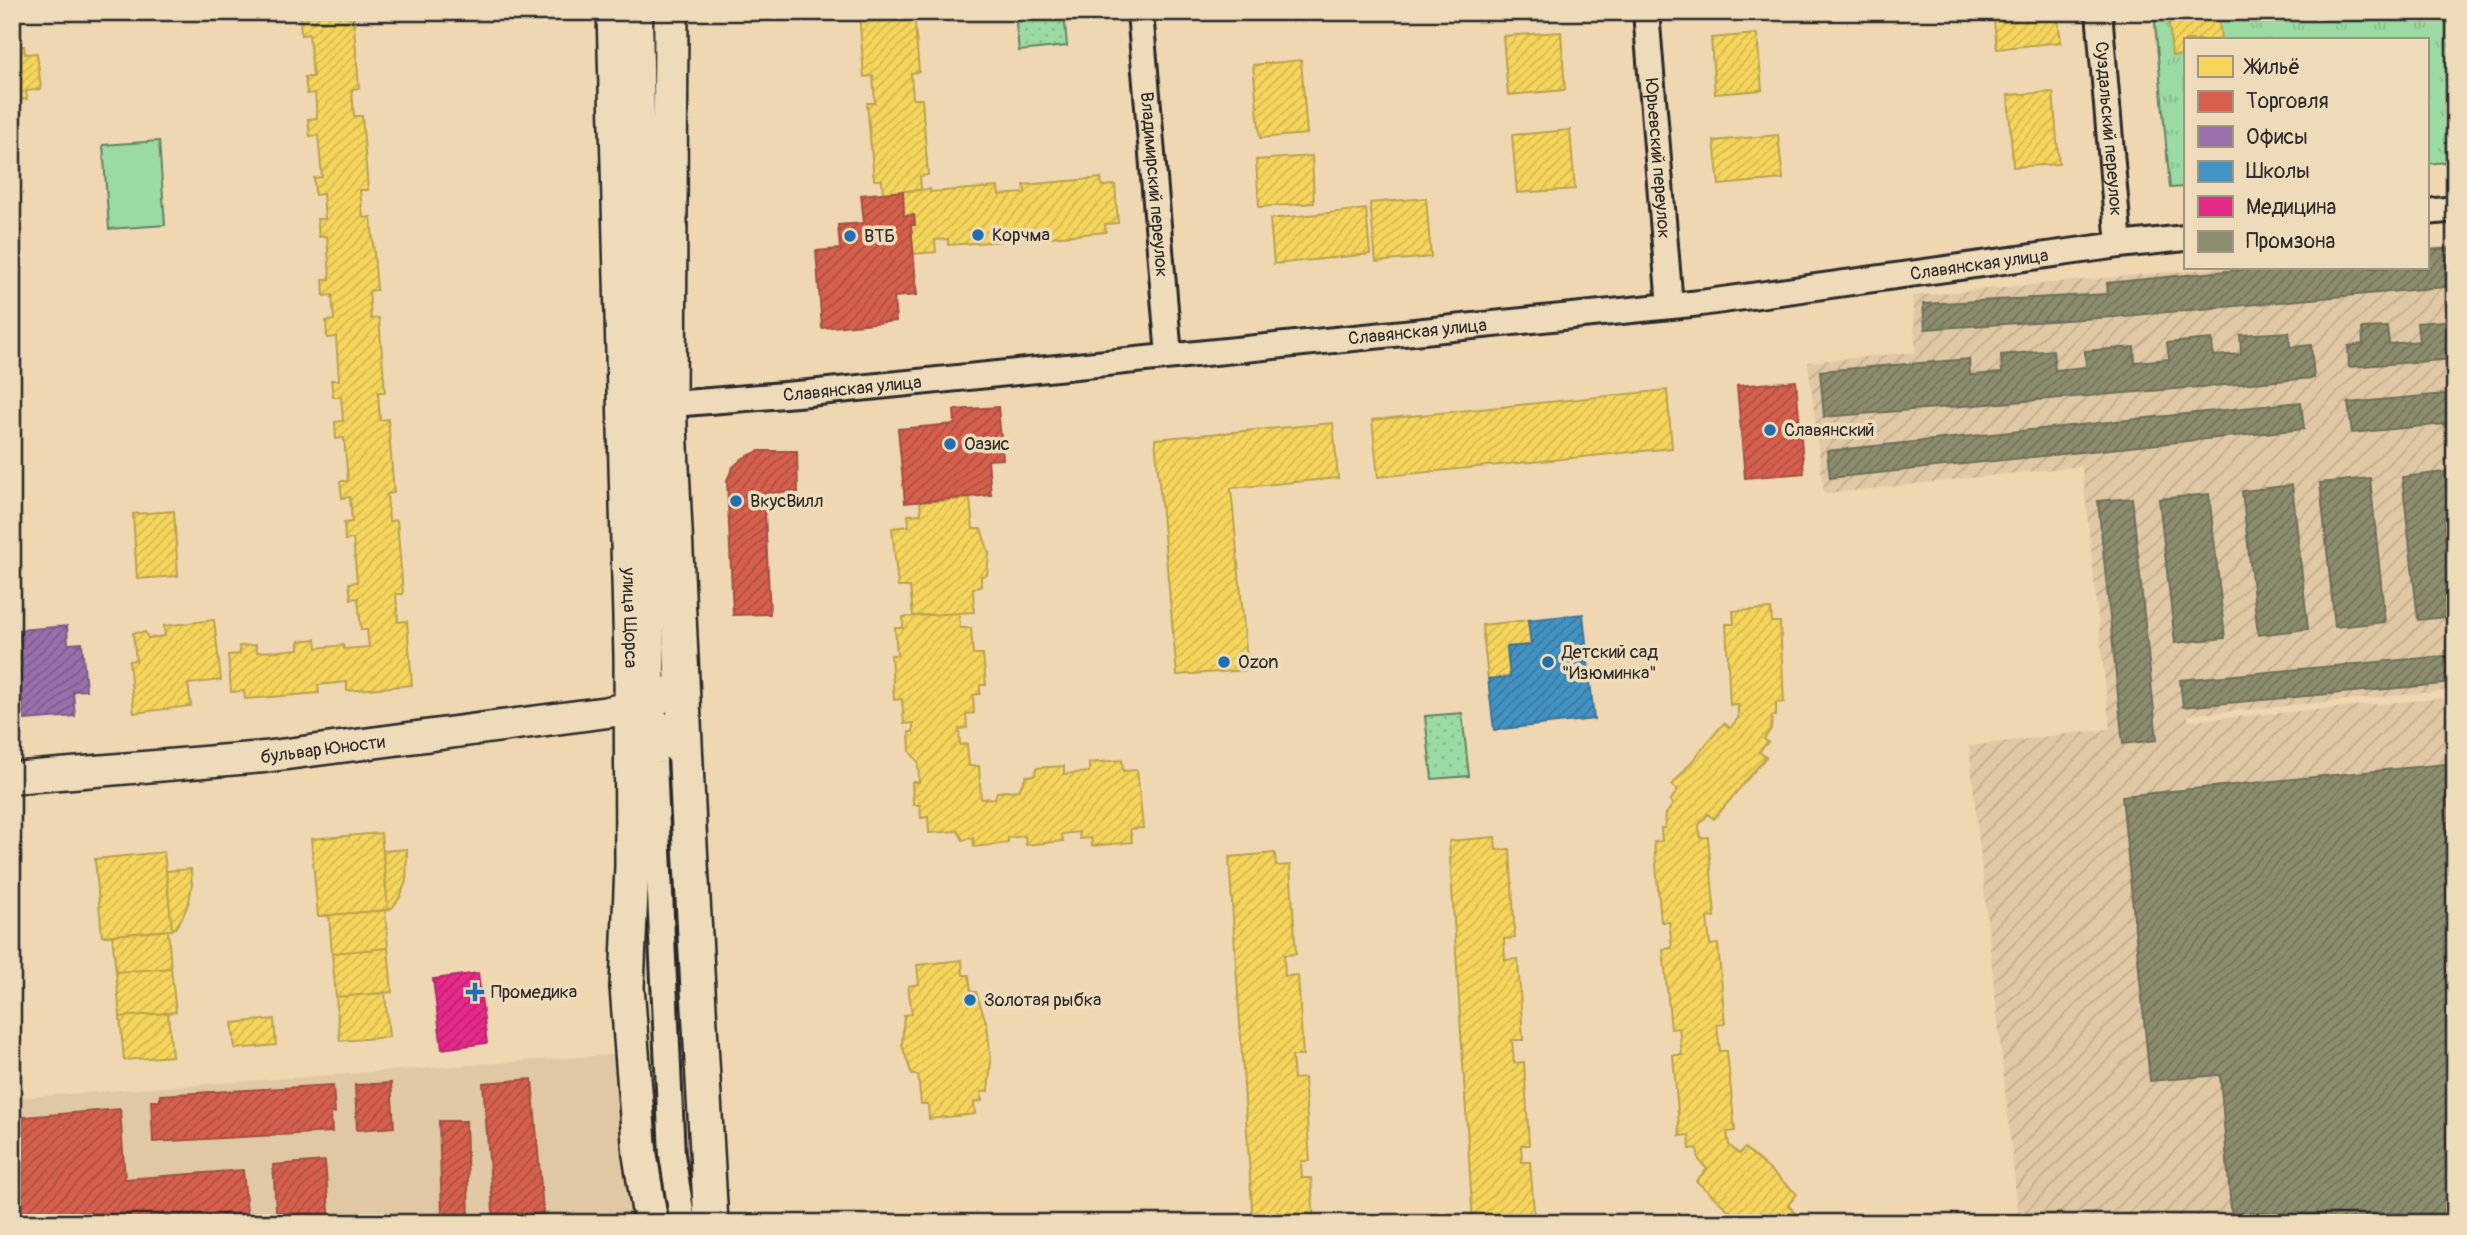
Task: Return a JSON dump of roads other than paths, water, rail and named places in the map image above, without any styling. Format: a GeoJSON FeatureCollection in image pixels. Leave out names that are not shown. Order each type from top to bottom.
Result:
{"type":"FeatureCollection","features":[{"type":"Feature","properties":{"kind":"main road","name":"улица Щорса"},"geometry":{"type":"LineString","coordinates":[[614,12],[631,656],[646,710],[632,866],[627,987],[639,1154],[651,1223]]}},
{"type":"Feature","properties":{"kind":"main road","name":"улица Щорса"},"geometry":{"type":"LineString","coordinates":[[671,12],[658,405],[682,685],[711,1223]]}},
{"type":"Feature","properties":{"kind":"street","name":"улица Щорса"},"geometry":{"type":"LineString","coordinates":[[640,12],[658,405],[646,710],[672,1155],[683,1223]]}},
{"type":"Feature","properties":{"kind":"street","name":"Владимирский переулок"},"geometry":{"type":"LineString","coordinates":[[1140,12],[1169,356]]}},
{"type":"Feature","properties":{"kind":"street","name":"Юрьевский переулок"},"geometry":{"type":"LineString","coordinates":[[1646,12],[1670,306]]}},
{"type":"Feature","properties":{"kind":"street","name":"Суздальский переулок"},"geometry":{"type":"LineString","coordinates":[[2099,12],[2119,244]]}},
{"type":"Feature","properties":{"kind":"street"},"geometry":{"type":"LineString","coordinates":[[2428,212],[2455,209]]}},
{"type":"Feature","properties":{"kind":"street","name":"Славянская улица"},"geometry":{"type":"LineString","coordinates":[[658,405],[809,393],[1670,306],[2119,244],[2184,238]]}},
{"type":"Feature","properties":{"kind":"street"},"geometry":{"type":"LineString","coordinates":[[623,372],[658,405],[626,461]]}},
{"type":"Feature","properties":{"kind":"street"},"geometry":{"type":"LineString","coordinates":[[682,685],[646,710],[685,757]]}},
{"type":"Feature","properties":{"kind":"street","name":"бульвар Юности"},"geometry":{"type":"LineString","coordinates":[[12,778],[264,757],[477,727],[646,710]]}},
{"type":"Feature","properties":{"kind":"place","name":"Корчма"},"geometry":{"type":"Point","coordinates":[978,235]}},
{"type":"Feature","properties":{"kind":"place","name":"ВТБ"},"geometry":{"type":"Point","coordinates":[850,236]}},
{"type":"Feature","properties":{"kind":"place","name":"Славянский"},"geometry":{"type":"Point","coordinates":[1770,430]}},
{"type":"Feature","properties":{"kind":"place","name":"Оазис"},"geometry":{"type":"Point","coordinates":[950,444]}},
{"type":"Feature","properties":{"kind":"place","name":"ВкусВилл"},"geometry":{"type":"Point","coordinates":[736,501]}},
{"type":"Feature","properties":{"kind":"place","name":"Ozon"},"geometry":{"type":"Point","coordinates":[1224,662]}},
{"type":"Feature","properties":{"kind":"place","name":"Детский сад \"Изюминка\""},"geometry":{"type":"Point","coordinates":[1548,662]}},
{"type":"Feature","properties":{"kind":"place","name":"Промедика"},"geometry":{"type":"Point","coordinates":[475,992]}},
{"type":"Feature","properties":{"kind":"place","name":"Золотая рыбка"},"geometry":{"type":"Point","coordinates":[970,1000]}}]}
